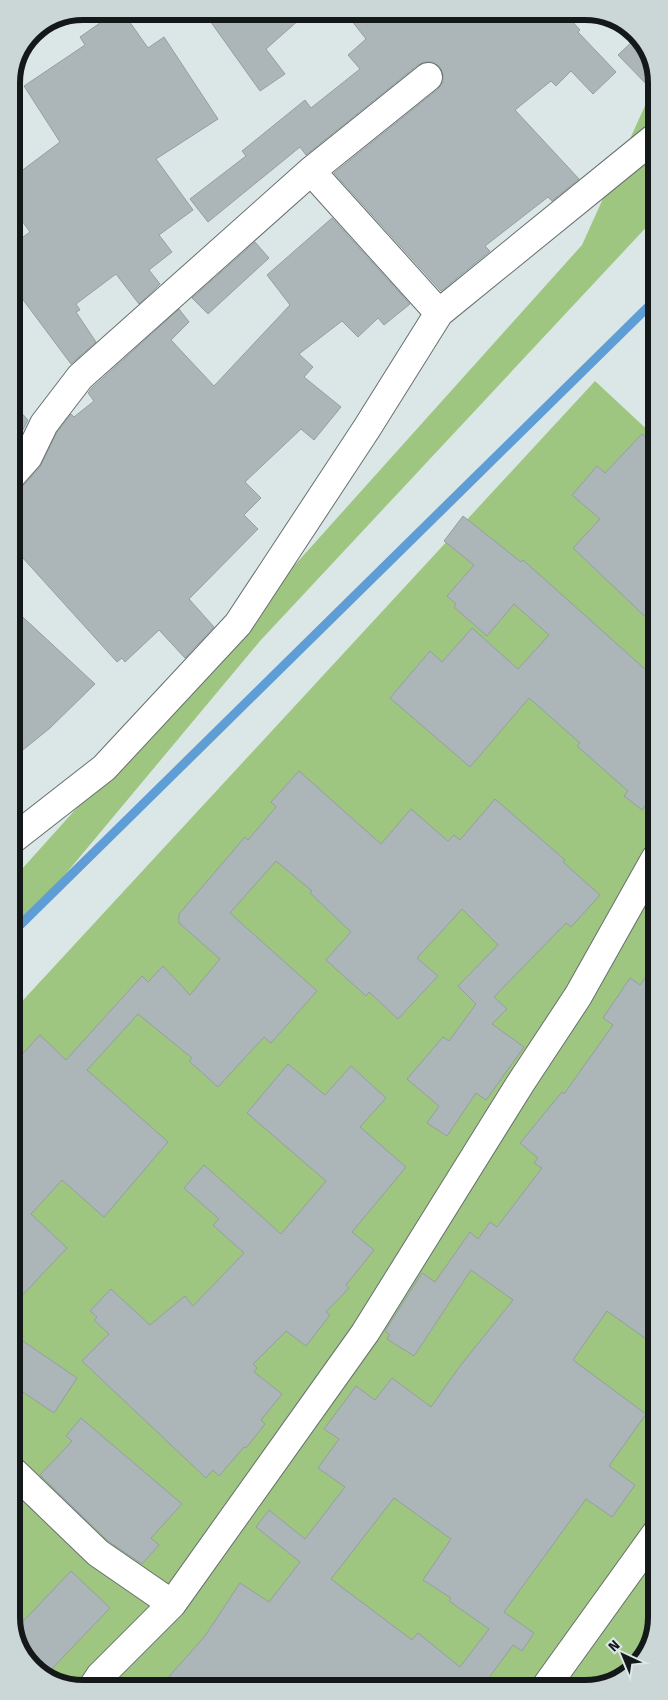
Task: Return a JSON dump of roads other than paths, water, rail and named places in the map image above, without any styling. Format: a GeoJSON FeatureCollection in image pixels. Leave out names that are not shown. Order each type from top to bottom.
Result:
{"type":"FeatureCollection","features":[{"type":"Feature","properties":{"kind":"street"},"geometry":{"type":"LineString","coordinates":[[20,466],[28,457],[44,424],[80,377],[312,171],[428,77]]}},
{"type":"Feature","properties":{"kind":"street"},"geometry":{"type":"LineString","coordinates":[[20,834],[104,768],[238,624],[367,428],[439,313],[648,143]]}},
{"type":"Feature","properties":{"kind":"street"},"geometry":{"type":"LineString","coordinates":[[312,171],[439,313]]}},
{"type":"Feature","properties":{"kind":"street"},"geometry":{"type":"LineString","coordinates":[[97,1680],[172,1604],[365,1333],[520,1084],[578,996],[648,872]]}},
{"type":"Feature","properties":{"kind":"street"},"geometry":{"type":"LineString","coordinates":[[20,1478],[98,1553],[172,1604]]}},
{"type":"Feature","properties":{"kind":"street"},"geometry":{"type":"LineString","coordinates":[[551,1680],[648,1543]]}},
{"type":"Feature","properties":{"kind":"waterway"},"geometry":{"type":"LineString","coordinates":[[20,925],[648,307]]}}]}
